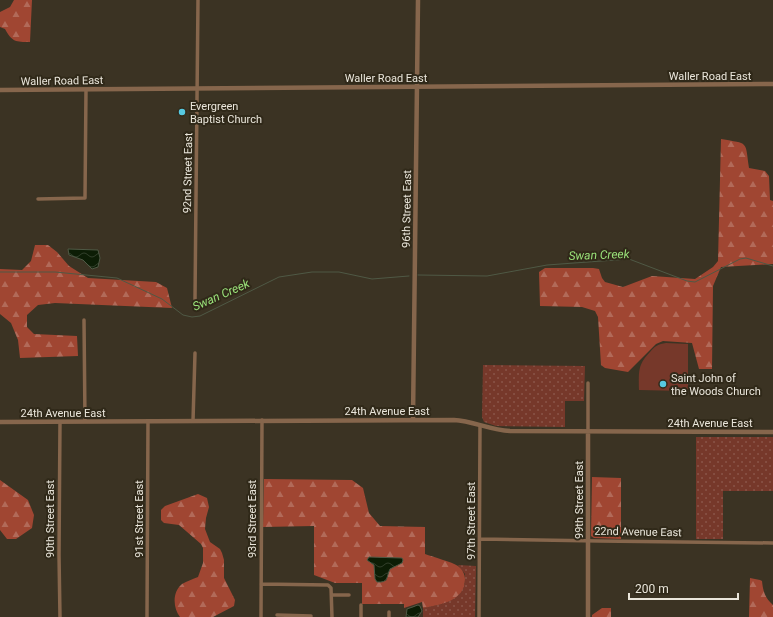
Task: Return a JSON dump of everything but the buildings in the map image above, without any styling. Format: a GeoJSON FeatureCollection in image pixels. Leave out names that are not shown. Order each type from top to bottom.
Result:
{"type":"FeatureCollection","features":[{"type":"Feature","properties":{"kind":"street","name":"92nd Street East"},"geometry":{"type":"LineString","coordinates":[[195,299],[198,0]]}},
{"type":"Feature","properties":{"kind":"street","name":"96th Street East"},"geometry":{"type":"LineString","coordinates":[[413,419],[418,0]]}},
{"type":"Feature","properties":{"kind":"street","name":"Waller Road East"},"geometry":{"type":"LineString","coordinates":[[0,90],[773,84]]}},
{"type":"Feature","properties":{"kind":"street"},"geometry":{"type":"LineString","coordinates":[[38,199],[85,198],[86,90]]}},
{"type":"Feature","properties":{"kind":"street"},"geometry":{"type":"LineString","coordinates":[[84,320],[84,421]]}},
{"type":"Feature","properties":{"kind":"street"},"geometry":{"type":"LineString","coordinates":[[193,421],[195,353]]}},
{"type":"Feature","properties":{"kind":"street","name":"99th Street East"},"geometry":{"type":"LineString","coordinates":[[588,383],[588,617]]}},
{"type":"Feature","properties":{"kind":"street","name":"24th Avenue East"},"geometry":{"type":"LineString","coordinates":[[0,422],[413,419],[467,421],[494,430],[504,431],[773,432]]}},
{"type":"Feature","properties":{"kind":"street","name":"93rd Street East"},"geometry":{"type":"LineString","coordinates":[[261,617],[262,420]]}},
{"type":"Feature","properties":{"kind":"street","name":"90th Street East"},"geometry":{"type":"LineString","coordinates":[[60,422],[60,617]]}},
{"type":"Feature","properties":{"kind":"street","name":"91st Street East"},"geometry":{"type":"LineString","coordinates":[[148,422],[148,617]]}},
{"type":"Feature","properties":{"kind":"street","name":"97th Street East"},"geometry":{"type":"LineString","coordinates":[[479,617],[480,426]]}},
{"type":"Feature","properties":{"kind":"street","name":"22nd Avenue East"},"geometry":{"type":"LineString","coordinates":[[480,538],[773,542]]}},
{"type":"Feature","properties":{"kind":"street"},"geometry":{"type":"LineString","coordinates":[[261,584],[326,584],[331,588],[332,617]]}},
{"type":"Feature","properties":{"kind":"street"},"geometry":{"type":"LineString","coordinates":[[332,595],[349,595]]}},
{"type":"Feature","properties":{"kind":"street"},"geometry":{"type":"LineString","coordinates":[[361,605],[361,617]]}},
{"type":"Feature","properties":{"kind":"street"},"geometry":{"type":"LineString","coordinates":[[390,612],[390,617]]}},
{"type":"Feature","properties":{"kind":"street"},"geometry":{"type":"LineString","coordinates":[[277,615],[311,616]]}},
{"type":"Feature","properties":{"kind":"shaded area"},"geometry":{"type":"Polygon","coordinates":[[[666,343],[688,344],[688,389],[684,391],[639,390],[640,370],[643,361],[655,347],[666,343]]]}},
{"type":"Feature","properties":{"kind":"shaded area"},"geometry":{"type":"Polygon","coordinates":[[[483,365],[585,366],[584,401],[565,401],[565,427],[496,426],[484,422],[482,417],[483,365]]]}},
{"type":"Feature","properties":{"kind":"shaded area"},"geometry":{"type":"Polygon","coordinates":[[[696,437],[773,437],[773,491],[723,491],[723,539],[696,539],[696,437]]]}},
{"type":"Feature","properties":{"kind":"shaded area"},"geometry":{"type":"Polygon","coordinates":[[[458,565],[476,566],[475,617],[423,617],[423,608],[442,604],[465,584],[465,574],[458,565]]]}},
{"type":"Feature","properties":{"kind":"green space"},"geometry":{"type":"Polygon","coordinates":[[[14,0],[32,0],[30,42],[21,42],[12,39],[5,29],[0,27],[0,12],[10,7],[14,0]]]}},
{"type":"Feature","properties":{"kind":"green space"},"geometry":{"type":"Polygon","coordinates":[[[721,139],[744,145],[747,152],[749,168],[765,171],[769,176],[770,200],[773,201],[773,264],[721,267],[713,286],[712,369],[699,369],[692,343],[663,341],[656,344],[628,372],[605,368],[601,365],[598,317],[595,311],[582,307],[540,306],[539,272],[545,268],[599,269],[605,282],[623,287],[652,276],[695,279],[713,267],[718,261],[721,139]]]}},
{"type":"Feature","properties":{"kind":"green space"},"geometry":{"type":"Polygon","coordinates":[[[35,245],[48,245],[57,252],[69,266],[88,278],[156,282],[167,288],[172,308],[55,303],[38,305],[27,315],[27,327],[34,334],[77,336],[78,356],[20,358],[18,340],[11,323],[0,314],[0,269],[22,270],[31,261],[35,245]]]}},
{"type":"Feature","properties":{"kind":"green space"},"geometry":{"type":"Polygon","coordinates":[[[592,477],[621,478],[621,539],[594,538],[591,536],[592,477]]]}},
{"type":"Feature","properties":{"kind":"green space"},"geometry":{"type":"Polygon","coordinates":[[[264,479],[352,480],[363,488],[369,513],[380,526],[425,527],[425,554],[458,566],[464,575],[464,586],[461,592],[450,601],[423,608],[422,602],[404,608],[404,604],[362,604],[362,583],[335,583],[314,575],[314,526],[263,527],[264,479]],[[402,558],[367,560],[374,565],[374,574],[386,581],[390,569],[402,558]]]}},
{"type":"Feature","properties":{"kind":"green space"},"geometry":{"type":"Polygon","coordinates":[[[0,480],[28,500],[34,515],[32,528],[16,539],[7,539],[0,530],[0,480]]]}},
{"type":"Feature","properties":{"kind":"green space"},"geometry":{"type":"Polygon","coordinates":[[[198,494],[207,498],[209,507],[205,529],[210,542],[220,549],[222,553],[224,560],[224,578],[235,600],[234,606],[213,617],[180,617],[175,605],[176,591],[182,584],[198,577],[203,563],[203,548],[201,544],[179,525],[164,523],[161,520],[161,510],[165,506],[198,494]]]}},
{"type":"Feature","properties":{"kind":"green space"},"geometry":{"type":"Polygon","coordinates":[[[750,578],[762,581],[765,594],[773,605],[773,617],[749,617],[750,578]]]}},
{"type":"Feature","properties":{"kind":"green space"},"geometry":{"type":"Polygon","coordinates":[[[602,608],[611,608],[611,617],[592,617],[592,615],[602,608]]]}},
{"type":"Feature","properties":{"kind":"water"},"geometry":{"type":"Polygon","coordinates":[[[68,249],[98,250],[100,258],[98,267],[92,269],[83,260],[69,255],[68,249]]]}},
{"type":"Feature","properties":{"kind":"water"},"geometry":{"type":"Polygon","coordinates":[[[369,557],[402,558],[403,560],[402,563],[390,569],[384,582],[377,582],[375,579],[374,565],[367,560],[369,557]]]}},
{"type":"Feature","properties":{"kind":"water"},"geometry":{"type":"Polygon","coordinates":[[[418,605],[422,611],[418,617],[406,617],[407,609],[418,605]]]}},
{"type":"Feature","properties":{"kind":"waterway","name":"Swan Creek"},"geometry":{"type":"LineString","coordinates":[[418,275],[487,276],[547,265],[629,259],[687,281],[695,282],[740,259],[746,258],[773,266]]}},
{"type":"Feature","properties":{"kind":"waterway","name":"Swan Creek"},"geometry":{"type":"LineString","coordinates":[[0,272],[55,272],[117,278],[162,299],[183,315],[192,317],[200,316],[279,277],[312,272],[339,272],[372,279],[409,276]]}},
{"type":"Feature","properties":{"kind":"place","name":"Evergreen Baptist Church"},"geometry":{"type":"Point","coordinates":[182,112]}},
{"type":"Feature","properties":{"kind":"place","name":"Saint John of the Woods Church"},"geometry":{"type":"Point","coordinates":[663,384]}}]}
